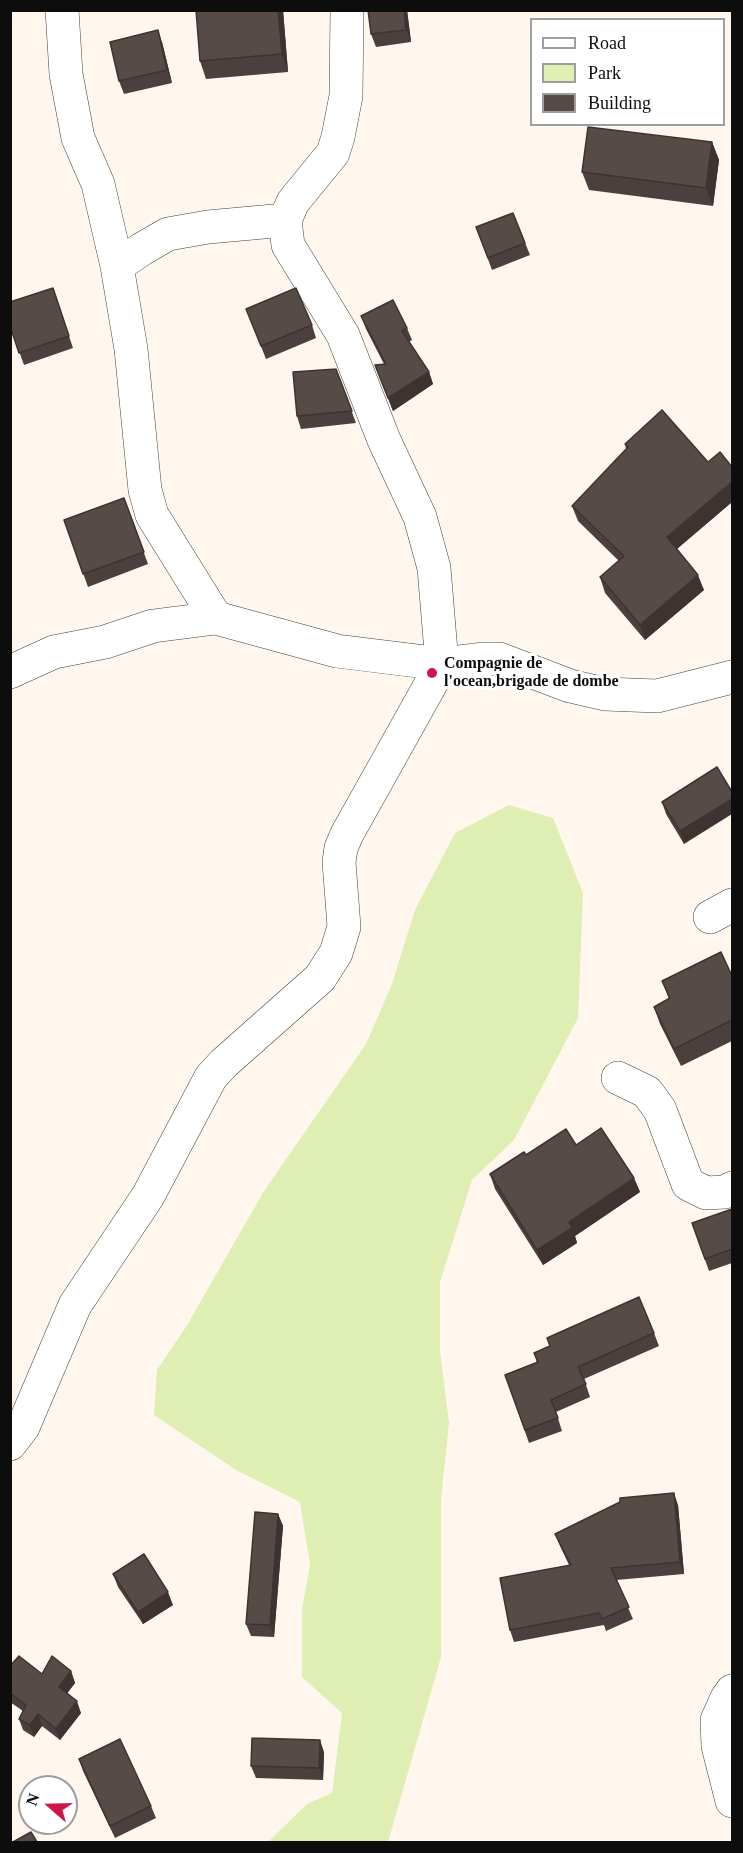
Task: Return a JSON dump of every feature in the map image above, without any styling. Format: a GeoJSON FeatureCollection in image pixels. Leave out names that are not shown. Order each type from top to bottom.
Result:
{"type":"FeatureCollection","features":[{"type":"Feature","properties":{"kind":"street"},"geometry":{"type":"LineString","coordinates":[[62,10],[66,74],[78,138],[98,184],[117,266],[131,350],[145,490],[152,515],[216,618]]}},
{"type":"Feature","properties":{"kind":"street"},"geometry":{"type":"LineString","coordinates":[[15,1425],[75,1305],[148,1196],[211,1077],[320,978],[336,952],[344,927],[339,862],[341,848],[442,664],[434,568],[420,517],[384,440],[343,335],[288,245],[285,220],[293,202],[333,153],[338,137],[346,96],[347,10]]}},
{"type":"Feature","properties":{"kind":"street"},"geometry":{"type":"LineString","coordinates":[[117,266],[168,234],[208,227],[285,220]]}},
{"type":"Feature","properties":{"kind":"street"},"geometry":{"type":"LineString","coordinates":[[10,672],[54,652],[105,642],[153,626],[216,618],[337,651],[442,664],[499,659],[570,686],[605,694],[657,696],[732,677]]}},
{"type":"Feature","properties":{"kind":"street"},"geometry":{"type":"LineString","coordinates":[[618,1078],[647,1092],[660,1110],[688,1184],[706,1193],[725,1192],[732,1188]]}},
{"type":"Feature","properties":{"kind":"street"},"geometry":{"type":"LineString","coordinates":[[732,1691],[717,1720],[718,1746],[732,1801]]}},
{"type":"Feature","properties":{"kind":"green space"},"geometry":{"type":"Polygon","coordinates":[[[509,805],[553,818],[583,893],[578,1018],[514,1140],[472,1180],[440,1282],[440,1352],[449,1423],[441,1499],[441,1657],[388,1842],[268,1842],[307,1804],[332,1793],[342,1713],[302,1677],[302,1609],[310,1565],[300,1502],[236,1470],[154,1415],[157,1370],[186,1327],[264,1191],[366,1044],[392,984],[415,910],[455,833],[509,805]]]}},
{"type":"Feature","properties":{"kind":"building"},"geometry":{"type":"Polygon","coordinates":[[[196,10],[278,10],[282,54],[200,61],[196,10]]]}},
{"type":"Feature","properties":{"kind":"building"},"geometry":{"type":"Polygon","coordinates":[[[368,10],[404,10],[406,30],[371,34],[368,10]]]}},
{"type":"Feature","properties":{"kind":"building"},"geometry":{"type":"Polygon","coordinates":[[[158,30],[167,70],[119,81],[110,42],[158,30]]]}},
{"type":"Feature","properties":{"kind":"building"},"geometry":{"type":"Polygon","coordinates":[[[588,127],[712,142],[706,188],[582,172],[588,127]]]}},
{"type":"Feature","properties":{"kind":"building"},"geometry":{"type":"Polygon","coordinates":[[[513,213],[525,243],[488,258],[476,227],[513,213]]]}},
{"type":"Feature","properties":{"kind":"building"},"geometry":{"type":"Polygon","coordinates":[[[53,288],[69,336],[19,353],[10,326],[10,302],[53,288]]]}},
{"type":"Feature","properties":{"kind":"building"},"geometry":{"type":"Polygon","coordinates":[[[296,288],[312,325],[261,346],[246,309],[296,288]]]}},
{"type":"Feature","properties":{"kind":"building"},"geometry":{"type":"Polygon","coordinates":[[[393,300],[407,328],[402,331],[429,372],[388,398],[375,365],[386,364],[361,316],[393,300]]]}},
{"type":"Feature","properties":{"kind":"building"},"geometry":{"type":"Polygon","coordinates":[[[336,369],[352,411],[297,416],[293,372],[336,369]]]}},
{"type":"Feature","properties":{"kind":"building"},"geometry":{"type":"Polygon","coordinates":[[[662,410],[708,462],[720,452],[732,467],[732,482],[667,537],[698,575],[640,625],[600,577],[624,556],[572,506],[628,447],[625,444],[662,410]]]}},
{"type":"Feature","properties":{"kind":"building"},"geometry":{"type":"Polygon","coordinates":[[[124,498],[144,552],[83,574],[64,520],[124,498]]]}},
{"type":"Feature","properties":{"kind":"building"},"geometry":{"type":"Polygon","coordinates":[[[717,767],[732,792],[732,799],[680,831],[662,802],[717,767]]]}},
{"type":"Feature","properties":{"kind":"building"},"geometry":{"type":"Polygon","coordinates":[[[721,952],[732,976],[732,1020],[674,1049],[654,1007],[670,998],[662,981],[721,952]]]}},
{"type":"Feature","properties":{"kind":"building"},"geometry":{"type":"Polygon","coordinates":[[[601,1128],[634,1178],[569,1222],[572,1228],[537,1250],[490,1174],[524,1152],[526,1155],[566,1129],[576,1145],[601,1128]]]}},
{"type":"Feature","properties":{"kind":"building"},"geometry":{"type":"Polygon","coordinates":[[[732,1209],[732,1249],[705,1259],[692,1223],[732,1209]]]}},
{"type":"Feature","properties":{"kind":"building"},"geometry":{"type":"Polygon","coordinates":[[[639,1297],[654,1333],[578,1367],[586,1384],[551,1400],[558,1418],[525,1430],[505,1375],[538,1362],[534,1353],[550,1346],[547,1338],[639,1297]]]}},
{"type":"Feature","properties":{"kind":"building"},"geometry":{"type":"Polygon","coordinates":[[[674,1493],[680,1562],[611,1568],[629,1607],[602,1619],[599,1613],[510,1630],[500,1578],[571,1565],[555,1534],[620,1502],[620,1498],[674,1493]]]}},
{"type":"Feature","properties":{"kind":"building"},"geometry":{"type":"Polygon","coordinates":[[[255,1512],[278,1514],[270,1625],[246,1624],[255,1512]]]}},
{"type":"Feature","properties":{"kind":"building"},"geometry":{"type":"Polygon","coordinates":[[[144,1554],[168,1592],[138,1612],[113,1574],[144,1554]]]}},
{"type":"Feature","properties":{"kind":"building"},"geometry":{"type":"Polygon","coordinates":[[[19,1656],[42,1674],[52,1656],[71,1671],[59,1687],[77,1701],[56,1729],[38,1714],[30,1725],[19,1719],[26,1705],[10,1693],[10,1666],[19,1656]]]}},
{"type":"Feature","properties":{"kind":"building"},"geometry":{"type":"Polygon","coordinates":[[[252,1738],[320,1740],[319,1768],[251,1766],[252,1738]]]}},
{"type":"Feature","properties":{"kind":"building"},"geometry":{"type":"Polygon","coordinates":[[[120,1739],[151,1806],[110,1826],[79,1759],[120,1739]]]}},
{"type":"Feature","properties":{"kind":"building"},"geometry":{"type":"Polygon","coordinates":[[[26,1835],[33,1835],[37,1842],[13,1842],[26,1835]]]}},
{"type":"Feature","properties":{"kind":"place","name":"Compagnie de l'ocean,brigade de dombe"},"geometry":{"type":"Point","coordinates":[432,673]}}]}
